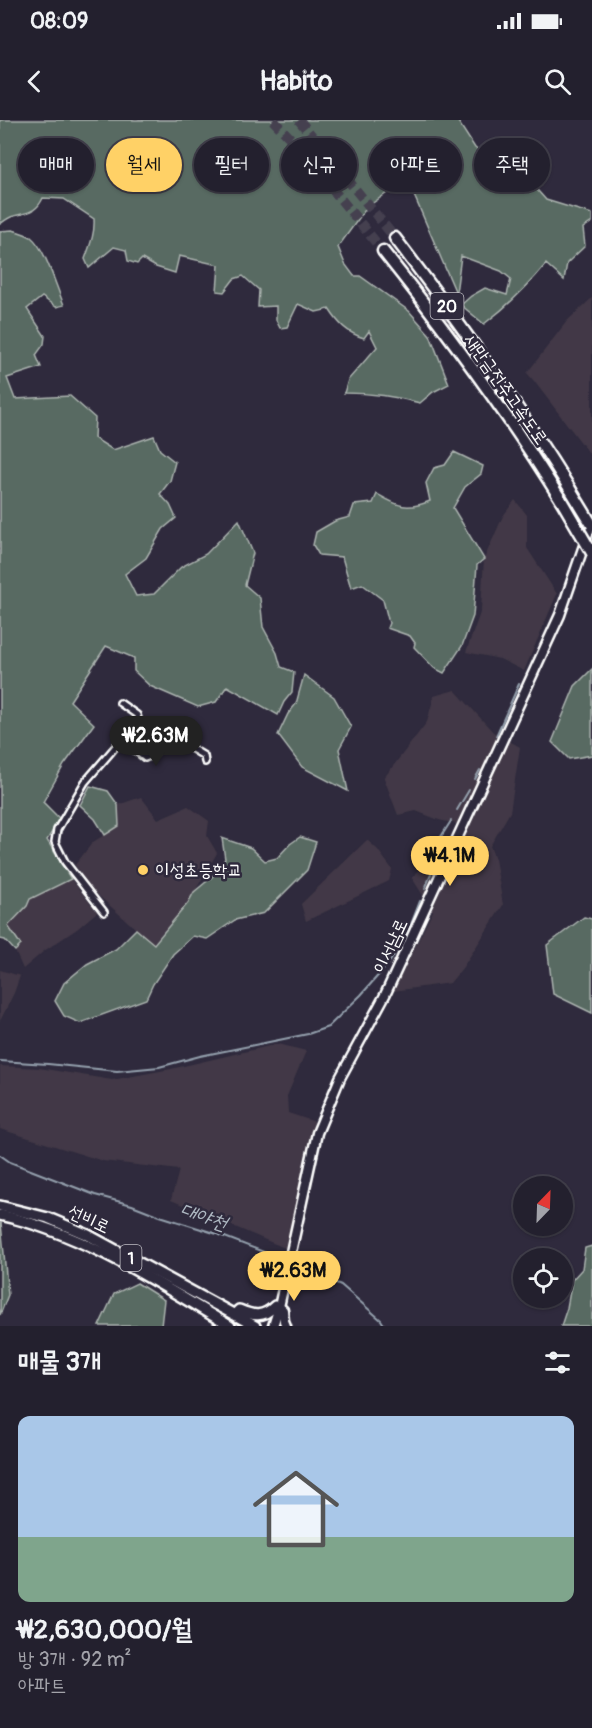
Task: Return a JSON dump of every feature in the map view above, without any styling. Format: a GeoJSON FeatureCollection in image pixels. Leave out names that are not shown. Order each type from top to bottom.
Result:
{"type":"FeatureCollection","features":[{"type":"Feature","properties":{"kind":"highway","name":"새만금전주고속도로"},"geometry":{"type":"LineString","coordinates":[[395,238],[495,376],[592,524]]}},
{"type":"Feature","properties":{"kind":"highway","name":"새만금전주고속도로"},"geometry":{"type":"LineString","coordinates":[[383,251],[497,402],[592,552]]}},
{"type":"Feature","properties":{"kind":"main road","name":"이서남로"},"geometry":{"type":"LineString","coordinates":[[273,1326],[288,1270],[317,1133],[340,1078],[390,985],[560,615],[592,524]]}},
{"type":"Feature","properties":{"kind":"main road","name":"선비로"},"geometry":{"type":"LineString","coordinates":[[0,1206],[48,1218],[88,1235],[255,1326]]}},
{"type":"Feature","properties":{"kind":"main road","name":"선비로"},"geometry":{"type":"LineString","coordinates":[[0,1215],[48,1228],[82,1242],[230,1326]]}},
{"type":"Feature","properties":{"kind":"main road"},"geometry":{"type":"LineString","coordinates":[[235,1314],[239,1310],[261,1316],[275,1306],[283,1310],[286,1326]]}},
{"type":"Feature","properties":{"kind":"street"},"geometry":{"type":"LineString","coordinates":[[104,912],[65,862],[55,842],[57,830],[85,782],[139,723],[137,715],[120,703]]}},
{"type":"Feature","properties":{"kind":"street"},"geometry":{"type":"LineString","coordinates":[[122,740],[145,758],[174,738],[204,756],[205,762]]}},
{"type":"Feature","properties":{"kind":"shaded area"},"geometry":{"type":"Polygon","coordinates":[[[592,298],[592,457],[527,373],[567,321],[592,298]]]}},
{"type":"Feature","properties":{"kind":"shaded area"},"geometry":{"type":"Polygon","coordinates":[[[515,500],[527,515],[527,548],[557,594],[524,671],[500,659],[466,652],[481,610],[484,559],[503,516],[515,500]]]}},
{"type":"Feature","properties":{"kind":"shaded area"},"geometry":{"type":"Polygon","coordinates":[[[455,690],[493,732],[520,747],[510,812],[490,846],[495,859],[503,905],[450,983],[393,991],[433,911],[412,878],[426,862],[440,868],[457,824],[416,811],[398,815],[384,778],[427,722],[434,696],[455,690]]]}},
{"type":"Feature","properties":{"kind":"shaded area","name":"이성초등학교"},"geometry":{"type":"Polygon","coordinates":[[[141,797],[158,819],[188,806],[209,821],[207,836],[217,853],[188,903],[153,944],[91,889],[75,865],[93,842],[119,826],[118,805],[141,797]]]}},
{"type":"Feature","properties":{"kind":"shaded area"},"geometry":{"type":"Polygon","coordinates":[[[367,840],[392,869],[389,881],[306,921],[301,904],[367,840]]]}},
{"type":"Feature","properties":{"kind":"shaded area"},"geometry":{"type":"Polygon","coordinates":[[[71,879],[97,912],[23,969],[15,951],[21,945],[8,926],[27,906],[30,899],[71,879]]]}},
{"type":"Feature","properties":{"kind":"shaded area"},"geometry":{"type":"Polygon","coordinates":[[[0,970],[20,976],[0,1021],[0,970]]]}},
{"type":"Feature","properties":{"kind":"shaded area"},"geometry":{"type":"Polygon","coordinates":[[[278,1044],[306,1051],[287,1096],[288,1113],[315,1122],[308,1144],[287,1249],[171,1200],[179,1170],[103,1161],[0,1129],[0,1066],[39,1068],[112,1080],[278,1044]]]}},
{"type":"Feature","properties":{"kind":"green space"},"geometry":{"type":"Polygon","coordinates":[[[0,120],[457,120],[474,146],[474,192],[539,192],[546,200],[592,214],[592,222],[583,228],[585,246],[567,263],[564,280],[546,264],[517,296],[484,324],[461,305],[485,288],[507,295],[511,279],[501,271],[461,256],[456,293],[413,193],[408,192],[462,192],[462,138],[369,138],[369,192],[389,192],[367,207],[338,247],[345,264],[354,276],[360,276],[409,311],[430,335],[449,384],[433,392],[420,403],[383,395],[344,393],[348,380],[377,347],[369,331],[364,338],[353,333],[340,323],[329,309],[316,312],[298,304],[287,327],[280,328],[276,320],[276,306],[258,307],[259,290],[243,276],[234,279],[224,292],[217,291],[219,265],[179,256],[175,273],[156,267],[142,259],[137,264],[128,261],[126,250],[114,247],[89,268],[85,259],[93,235],[94,219],[64,199],[43,198],[34,209],[10,217],[0,224],[0,120]]]}},
{"type":"Feature","properties":{"kind":"green space"},"geometry":{"type":"Polygon","coordinates":[[[13,230],[31,237],[41,250],[64,305],[56,307],[42,297],[27,309],[45,336],[44,344],[36,355],[41,367],[7,378],[15,399],[70,396],[95,418],[94,438],[113,450],[154,436],[160,450],[175,462],[170,481],[160,494],[170,505],[176,518],[163,529],[146,558],[125,574],[136,596],[154,594],[181,567],[206,554],[239,520],[253,553],[245,585],[260,598],[263,627],[277,653],[281,667],[294,672],[292,692],[278,715],[227,686],[216,702],[198,707],[150,686],[134,671],[134,658],[106,646],[70,701],[94,724],[64,765],[43,802],[60,819],[47,840],[71,879],[30,899],[27,906],[8,926],[21,945],[15,951],[5,940],[0,939],[0,231],[13,230]]]}},
{"type":"Feature","properties":{"kind":"green space"},"geometry":{"type":"Polygon","coordinates":[[[454,452],[483,466],[481,474],[465,487],[453,508],[484,559],[477,565],[473,616],[462,646],[444,673],[434,668],[414,647],[415,643],[410,636],[387,628],[389,623],[383,600],[362,584],[351,588],[342,557],[319,555],[313,545],[316,532],[335,521],[350,517],[354,505],[373,503],[377,494],[402,506],[415,506],[430,501],[426,483],[434,468],[445,465],[454,452]]]}},
{"type":"Feature","properties":{"kind":"green space"},"geometry":{"type":"Polygon","coordinates":[[[592,669],[592,755],[569,759],[552,742],[575,686],[592,669]]]}},
{"type":"Feature","properties":{"kind":"green space"},"geometry":{"type":"Polygon","coordinates":[[[304,675],[334,697],[351,727],[339,749],[348,791],[302,767],[278,735],[288,714],[296,704],[304,675]]]}},
{"type":"Feature","properties":{"kind":"green space"},"geometry":{"type":"Polygon","coordinates":[[[90,786],[108,791],[118,805],[119,826],[105,835],[95,819],[80,805],[90,786]]]}},
{"type":"Feature","properties":{"kind":"green space"},"geometry":{"type":"Polygon","coordinates":[[[300,837],[316,842],[307,870],[264,913],[235,920],[207,939],[193,936],[173,954],[146,999],[80,1023],[64,1016],[55,1001],[64,983],[87,964],[116,949],[136,929],[154,944],[188,903],[194,892],[212,877],[225,859],[222,838],[251,848],[265,861],[277,858],[300,837]]]}},
{"type":"Feature","properties":{"kind":"green space"},"geometry":{"type":"Polygon","coordinates":[[[584,917],[592,919],[592,1013],[553,994],[547,945],[584,917]]]}},
{"type":"Feature","properties":{"kind":"green space"},"geometry":{"type":"Polygon","coordinates":[[[0,1223],[8,1295],[0,1315],[0,1223]]]}},
{"type":"Feature","properties":{"kind":"green space"},"geometry":{"type":"Polygon","coordinates":[[[592,1246],[592,1326],[561,1326],[567,1308],[573,1308],[573,1279],[582,1269],[585,1248],[592,1246]]]}},
{"type":"Feature","properties":{"kind":"green space"},"geometry":{"type":"Polygon","coordinates":[[[137,1283],[164,1300],[161,1326],[99,1326],[114,1294],[137,1283]]]}},
{"type":"Feature","properties":{"kind":"waterway"},"geometry":{"type":"LineString","coordinates":[[496,736],[519,684]]}},
{"type":"Feature","properties":{"kind":"waterway"},"geometry":{"type":"LineString","coordinates":[[475,779],[480,770]]}},
{"type":"Feature","properties":{"kind":"waterway"},"geometry":{"type":"LineString","coordinates":[[457,810],[469,790]]}},
{"type":"Feature","properties":{"kind":"waterway"},"geometry":{"type":"LineString","coordinates":[[425,889],[435,864],[437,843],[451,821]]}},
{"type":"Feature","properties":{"kind":"waterway"},"geometry":{"type":"LineString","coordinates":[[0,1061],[117,1071],[159,1067],[200,1056],[308,1034],[328,1027],[361,995],[389,963],[408,932],[420,901]]}},
{"type":"Feature","properties":{"kind":"waterway","name":"대야천"},"geometry":{"type":"LineString","coordinates":[[0,1155],[10,1162],[95,1195],[217,1234],[287,1261]]}},
{"type":"Feature","properties":{"kind":"waterway","name":"대야천"},"geometry":{"type":"LineString","coordinates":[[292,1264],[341,1285],[385,1326]]}},
{"type":"Feature","properties":{"kind":"tunnel"},"geometry":{"type":"LineString","coordinates":[[273,120],[294,142],[383,251]]}},
{"type":"Feature","properties":{"kind":"tunnel"},"geometry":{"type":"LineString","coordinates":[[299,120],[395,238]]}},
{"type":"Feature","properties":{"kind":"place","name":"이성초등학교"},"geometry":{"type":"Point","coordinates":[143,870]}}]}
